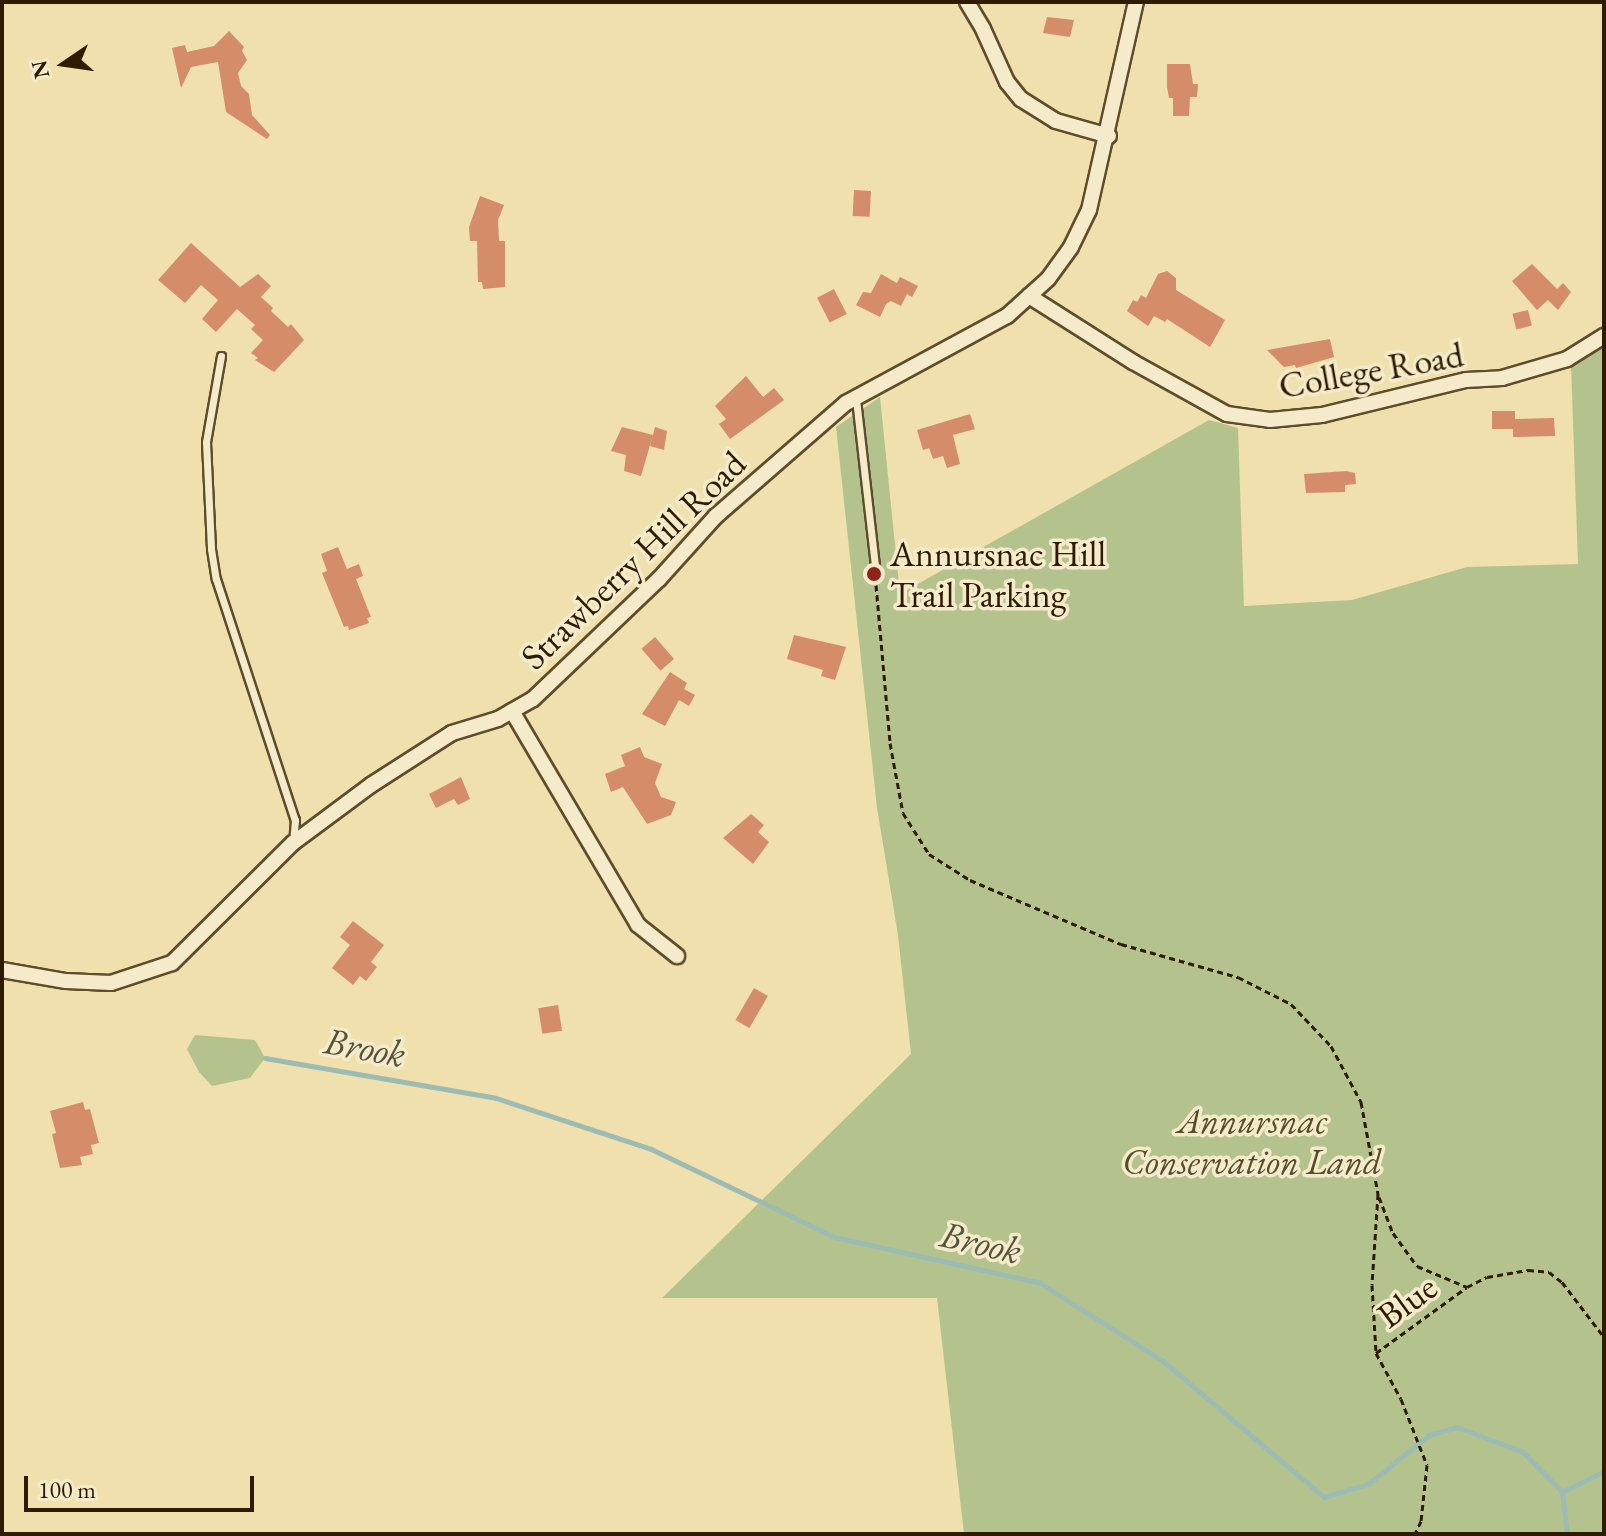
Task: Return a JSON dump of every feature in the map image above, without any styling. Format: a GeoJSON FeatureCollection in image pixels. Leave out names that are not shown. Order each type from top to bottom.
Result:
{"type":"FeatureCollection","features":[{"type":"Feature","properties":{"kind":"street"},"geometry":{"type":"LineString","coordinates":[[967,2],[983,29],[1000,70],[1021,99],[1056,121],[1109,136]]}},
{"type":"Feature","properties":{"kind":"street","name":"Strawberry Hill Road"},"geometry":{"type":"LineString","coordinates":[[2,970],[66,981],[111,983],[172,963],[293,843],[423,750],[452,733],[512,711],[533,699],[659,579],[716,516],[807,434],[856,397],[1007,316],[1048,279],[1071,247],[1089,210],[1109,136],[1136,2]]}},
{"type":"Feature","properties":{"kind":"street","name":"College Road"},"geometry":{"type":"LineString","coordinates":[[1029,296],[1133,362],[1227,414],[1270,420],[1322,415],[1466,380],[1502,378],[1567,359],[1604,336]]}},
{"type":"Feature","properties":{"kind":"street"},"geometry":{"type":"LineString","coordinates":[[512,711],[638,925],[677,956]]}},
{"type":"Feature","properties":{"kind":"lane"},"geometry":{"type":"LineString","coordinates":[[221,356],[206,442],[211,549],[216,579],[295,820],[293,843]]}},
{"type":"Feature","properties":{"kind":"lane"},"geometry":{"type":"LineString","coordinates":[[856,397],[876,575]]}},
{"type":"Feature","properties":{"kind":"path"},"geometry":{"type":"LineString","coordinates":[[876,575],[890,743],[903,813],[929,854],[970,880],[1074,925],[1121,944],[1238,977],[1291,1004],[1331,1046],[1361,1102],[1378,1194],[1393,1233],[1417,1266],[1467,1287]]}},
{"type":"Feature","properties":{"kind":"path"},"geometry":{"type":"LineString","coordinates":[[1378,1194],[1372,1285],[1376,1353],[1401,1399],[1427,1465],[1421,1521],[1415,1534]]}},
{"type":"Feature","properties":{"kind":"path","name":"Blue"},"geometry":{"type":"LineString","coordinates":[[1376,1353],[1467,1287],[1487,1277],[1528,1270],[1549,1272],[1562,1282],[1604,1337]]}},
{"type":"Feature","properties":{"kind":"green space","name":"Annursnac Conservation Land"},"geometry":{"type":"Polygon","coordinates":[[[1604,343],[1604,1534],[964,1534],[937,1298],[662,1298],[911,1054],[898,935],[877,808],[836,427],[880,397],[900,594],[1209,420],[1238,428],[1244,606],[1352,600],[1467,567],[1578,564],[1571,365],[1604,343]]]}},
{"type":"Feature","properties":{"kind":"green space"},"geometry":{"type":"Polygon","coordinates":[[[195,1035],[255,1040],[265,1058],[250,1078],[212,1086],[199,1072],[187,1049],[195,1035]]]}},
{"type":"Feature","properties":{"kind":"building"},"geometry":{"type":"Polygon","coordinates":[[[1047,17],[1074,20],[1070,37],[1043,33],[1047,17]]]}},
{"type":"Feature","properties":{"kind":"building"},"geometry":{"type":"Polygon","coordinates":[[[229,31],[244,47],[242,51],[247,60],[238,73],[241,86],[249,94],[252,115],[270,135],[267,139],[226,112],[218,62],[191,67],[181,88],[172,48],[185,45],[187,52],[214,46],[229,31]]]}},
{"type":"Feature","properties":{"kind":"building"},"geometry":{"type":"Polygon","coordinates":[[[1167,64],[1190,64],[1193,84],[1198,84],[1197,97],[1190,97],[1189,116],[1173,116],[1173,98],[1169,98],[1167,87],[1167,64]]]}},
{"type":"Feature","properties":{"kind":"building"},"geometry":{"type":"Polygon","coordinates":[[[854,190],[871,191],[870,217],[853,216],[854,190]]]}},
{"type":"Feature","properties":{"kind":"building"},"geometry":{"type":"Polygon","coordinates":[[[480,196],[504,205],[498,220],[499,241],[505,241],[505,287],[483,289],[482,282],[478,282],[477,241],[470,241],[469,227],[480,196]]]}},
{"type":"Feature","properties":{"kind":"building"},"geometry":{"type":"Polygon","coordinates":[[[191,243],[240,287],[258,274],[271,286],[261,297],[273,308],[271,311],[288,327],[291,324],[304,340],[274,372],[255,360],[258,358],[251,353],[263,340],[251,329],[255,325],[237,309],[216,332],[202,319],[218,300],[201,285],[185,303],[158,280],[191,243]]]}},
{"type":"Feature","properties":{"kind":"building"},"geometry":{"type":"Polygon","coordinates":[[[1532,264],[1557,289],[1563,283],[1571,292],[1558,310],[1548,300],[1537,310],[1512,281],[1532,264]]]}},
{"type":"Feature","properties":{"kind":"building"},"geometry":{"type":"Polygon","coordinates":[[[1167,271],[1176,278],[1176,290],[1225,320],[1210,347],[1167,319],[1165,322],[1154,316],[1148,326],[1127,311],[1133,300],[1137,302],[1141,295],[1146,298],[1158,274],[1167,271]]]}},
{"type":"Feature","properties":{"kind":"building"},"geometry":{"type":"Polygon","coordinates":[[[881,274],[897,283],[900,277],[918,286],[912,297],[907,294],[901,306],[891,301],[886,304],[880,317],[856,305],[863,292],[871,293],[881,274]]]}},
{"type":"Feature","properties":{"kind":"building"},"geometry":{"type":"Polygon","coordinates":[[[834,289],[847,314],[830,323],[817,298],[834,289]]]}},
{"type":"Feature","properties":{"kind":"building"},"geometry":{"type":"Polygon","coordinates":[[[1528,310],[1532,326],[1516,329],[1512,314],[1528,310]]]}},
{"type":"Feature","properties":{"kind":"building"},"geometry":{"type":"Polygon","coordinates":[[[1330,339],[1334,357],[1296,368],[1295,365],[1284,367],[1267,350],[1330,339]]]}},
{"type":"Feature","properties":{"kind":"building"},"geometry":{"type":"Polygon","coordinates":[[[746,376],[763,397],[774,388],[784,400],[730,439],[719,424],[726,419],[715,406],[746,376]]]}},
{"type":"Feature","properties":{"kind":"building"},"geometry":{"type":"Polygon","coordinates":[[[1492,411],[1515,411],[1515,419],[1554,418],[1555,436],[1513,437],[1513,429],[1492,429],[1492,411]]]}},
{"type":"Feature","properties":{"kind":"building"},"geometry":{"type":"Polygon","coordinates":[[[970,414],[975,429],[953,435],[960,464],[947,468],[943,456],[933,459],[929,448],[923,450],[917,430],[970,414]]]}},
{"type":"Feature","properties":{"kind":"building"},"geometry":{"type":"Polygon","coordinates":[[[622,427],[653,435],[641,476],[624,471],[626,455],[611,451],[622,427]]]}},
{"type":"Feature","properties":{"kind":"building"},"geometry":{"type":"Polygon","coordinates":[[[655,427],[667,431],[664,450],[650,446],[655,427]]]}},
{"type":"Feature","properties":{"kind":"building"},"geometry":{"type":"Polygon","coordinates":[[[1355,473],[1356,484],[1345,485],[1345,492],[1306,493],[1304,474],[1355,473]]]}},
{"type":"Feature","properties":{"kind":"building"},"geometry":{"type":"Polygon","coordinates":[[[338,547],[347,569],[359,564],[363,576],[356,579],[371,617],[367,618],[369,623],[349,630],[348,626],[344,627],[322,573],[327,571],[321,554],[338,547]]]}},
{"type":"Feature","properties":{"kind":"building"},"geometry":{"type":"Polygon","coordinates":[[[794,635],[846,647],[835,680],[821,676],[823,670],[787,659],[794,635]]]}},
{"type":"Feature","properties":{"kind":"building"},"geometry":{"type":"Polygon","coordinates":[[[655,637],[674,659],[660,671],[641,649],[655,637]]]}},
{"type":"Feature","properties":{"kind":"building"},"geometry":{"type":"Polygon","coordinates":[[[670,672],[687,683],[684,689],[695,695],[689,706],[679,700],[665,726],[642,714],[670,672]]]}},
{"type":"Feature","properties":{"kind":"building"},"geometry":{"type":"Polygon","coordinates":[[[640,747],[644,757],[662,764],[655,783],[661,797],[676,802],[671,815],[647,824],[623,787],[611,792],[605,774],[625,766],[621,755],[640,747]]]}},
{"type":"Feature","properties":{"kind":"building"},"geometry":{"type":"Polygon","coordinates":[[[461,777],[470,799],[458,805],[454,799],[436,808],[429,794],[461,777]]]}},
{"type":"Feature","properties":{"kind":"building"},"geometry":{"type":"Polygon","coordinates":[[[751,814],[764,825],[758,832],[769,842],[753,864],[723,838],[751,814]]]}},
{"type":"Feature","properties":{"kind":"building"},"geometry":{"type":"Polygon","coordinates":[[[353,921],[384,945],[371,962],[377,967],[366,981],[360,976],[353,985],[332,968],[350,945],[340,937],[353,921]]]}},
{"type":"Feature","properties":{"kind":"building"},"geometry":{"type":"Polygon","coordinates":[[[754,988],[768,996],[749,1028],[736,1020],[754,988]]]}},
{"type":"Feature","properties":{"kind":"building"},"geometry":{"type":"Polygon","coordinates":[[[558,1005],[562,1031],[542,1034],[538,1008],[558,1005]]]}},
{"type":"Feature","properties":{"kind":"building"},"geometry":{"type":"Polygon","coordinates":[[[83,1102],[85,1110],[90,1109],[99,1143],[91,1145],[93,1154],[80,1157],[82,1165],[60,1168],[50,1111],[83,1102]]]}},
{"type":"Feature","properties":{"kind":"waterway","name":"Brook"},"geometry":{"type":"LineString","coordinates":[[265,1058],[496,1098],[651,1149],[835,1237],[1040,1283],[1163,1361],[1324,1497],[1368,1484],[1429,1435],[1457,1427],[1523,1452],[1562,1492],[1567,1534]]}},
{"type":"Feature","properties":{"kind":"waterway"},"geometry":{"type":"LineString","coordinates":[[1562,1492],[1604,1471]]}},
{"type":"Feature","properties":{"kind":"place","name":"Annursnac Hill Trail Parking"},"geometry":{"type":"Point","coordinates":[874,574]}}]}
